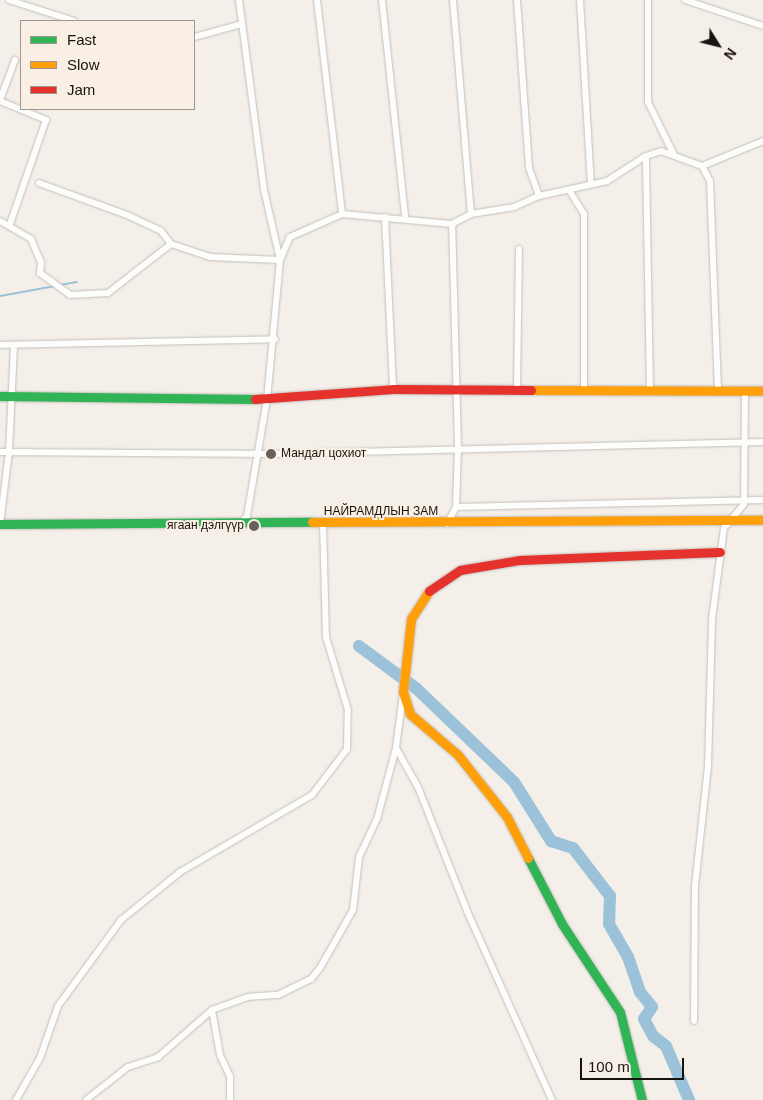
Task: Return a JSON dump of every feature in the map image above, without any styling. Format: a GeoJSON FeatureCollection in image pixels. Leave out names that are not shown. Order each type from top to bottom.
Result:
{"type":"FeatureCollection","features":[{"type":"Feature","properties":{"kind":"street"},"geometry":{"type":"LineString","coordinates":[[9,0],[71,20]]}},
{"type":"Feature","properties":{"kind":"street"},"geometry":{"type":"LineString","coordinates":[[239,0],[264,190],[280,260],[275,339],[267,399],[247,516],[239,526]]}},
{"type":"Feature","properties":{"kind":"street"},"geometry":{"type":"LineString","coordinates":[[317,0],[342,214]]}},
{"type":"Feature","properties":{"kind":"street"},"geometry":{"type":"LineString","coordinates":[[382,0],[405,216]]}},
{"type":"Feature","properties":{"kind":"street"},"geometry":{"type":"LineString","coordinates":[[453,0],[471,214]]}},
{"type":"Feature","properties":{"kind":"street"},"geometry":{"type":"LineString","coordinates":[[517,0],[529,168],[539,196]]}},
{"type":"Feature","properties":{"kind":"street"},"geometry":{"type":"LineString","coordinates":[[580,0],[591,184]]}},
{"type":"Feature","properties":{"kind":"street"},"geometry":{"type":"LineString","coordinates":[[648,0],[648,102],[673,153]]}},
{"type":"Feature","properties":{"kind":"street"},"geometry":{"type":"LineString","coordinates":[[685,0],[763,26]]}},
{"type":"Feature","properties":{"kind":"street"},"geometry":{"type":"LineString","coordinates":[[195,37],[242,24]]}},
{"type":"Feature","properties":{"kind":"street"},"geometry":{"type":"LineString","coordinates":[[15,60],[0,101],[20,109]]}},
{"type":"Feature","properties":{"kind":"street"},"geometry":{"type":"LineString","coordinates":[[10,224],[46,120],[22,110]]}},
{"type":"Feature","properties":{"kind":"street"},"geometry":{"type":"LineString","coordinates":[[702,166],[763,141]]}},
{"type":"Feature","properties":{"kind":"street"},"geometry":{"type":"LineString","coordinates":[[280,260],[290,238],[342,214],[385,217],[405,216],[427,224],[452,224],[471,214],[514,207],[539,196],[608,181],[646,156],[661,151],[673,153],[702,166],[710,181],[718,392]]}},
{"type":"Feature","properties":{"kind":"street"},"geometry":{"type":"LineString","coordinates":[[646,156],[650,391]]}},
{"type":"Feature","properties":{"kind":"street"},"geometry":{"type":"LineString","coordinates":[[39,183],[128,215],[161,231],[171,244],[227,260],[280,260]]}},
{"type":"Feature","properties":{"kind":"street"},"geometry":{"type":"LineString","coordinates":[[569,190],[584,214],[584,393]]}},
{"type":"Feature","properties":{"kind":"street"},"geometry":{"type":"LineString","coordinates":[[385,217],[393,390]]}},
{"type":"Feature","properties":{"kind":"street"},"geometry":{"type":"LineString","coordinates":[[0,221],[10,224],[31,239],[41,262],[40,273],[70,295],[108,293],[171,244]]}},
{"type":"Feature","properties":{"kind":"street"},"geometry":{"type":"LineString","coordinates":[[447,524],[456,507],[458,447],[452,224]]}},
{"type":"Feature","properties":{"kind":"street"},"geometry":{"type":"LineString","coordinates":[[517,388],[519,249]]}},
{"type":"Feature","properties":{"kind":"street"},"geometry":{"type":"LineString","coordinates":[[0,346],[275,339]]}},
{"type":"Feature","properties":{"kind":"street"},"geometry":{"type":"LineString","coordinates":[[0,524],[9,452],[14,345]]}},
{"type":"Feature","properties":{"kind":"street"},"geometry":{"type":"LineString","coordinates":[[0,396],[267,399],[393,390],[517,388],[584,393],[650,391],[763,392]]}},
{"type":"Feature","properties":{"kind":"street"},"geometry":{"type":"LineString","coordinates":[[694,1021],[695,886],[708,766],[712,619],[720,552],[727,520],[744,502],[745,392]]}},
{"type":"Feature","properties":{"kind":"street"},"geometry":{"type":"LineString","coordinates":[[0,452],[258,452],[763,442]]}},
{"type":"Feature","properties":{"kind":"street"},"geometry":{"type":"LineString","coordinates":[[456,507],[744,502],[763,500]]}},
{"type":"Feature","properties":{"kind":"street","name":"НАЙРАМДЛЫН ЗАМ"},"geometry":{"type":"LineString","coordinates":[[0,524],[239,526],[763,520]]}},
{"type":"Feature","properties":{"kind":"street"},"geometry":{"type":"LineString","coordinates":[[16,1100],[40,1058],[58,1006],[121,920],[180,872],[312,795],[347,749],[351,740],[348,710],[326,637],[323,524]]}},
{"type":"Feature","properties":{"kind":"street"},"geometry":{"type":"LineString","coordinates":[[86,1100],[128,1067],[158,1057],[212,1010],[247,997],[278,994],[311,979],[328,956],[353,910],[359,856],[377,819],[396,748],[416,606],[434,584],[460,570],[520,560],[720,552]]}},
{"type":"Feature","properties":{"kind":"street"},"geometry":{"type":"LineString","coordinates":[[403,692],[410,714],[458,755],[507,817],[562,924],[620,1012],[642,1100]]}},
{"type":"Feature","properties":{"kind":"street"},"geometry":{"type":"LineString","coordinates":[[396,748],[418,787],[467,912],[552,1100]]}},
{"type":"Feature","properties":{"kind":"street"},"geometry":{"type":"LineString","coordinates":[[212,1010],[220,1055],[230,1076],[230,1100]]}},
{"type":"Feature","properties":{"kind":"waterway"},"geometry":{"type":"LineString","coordinates":[[60,285],[77,282]]}},
{"type":"Feature","properties":{"kind":"waterway"},"geometry":{"type":"LineString","coordinates":[[0,296],[55,286]]}},
{"type":"Feature","properties":{"kind":"waterway"},"geometry":{"type":"LineString","coordinates":[[359,646],[417,689],[514,782],[551,841],[573,848],[610,896],[609,924],[628,957],[640,992],[652,1007],[644,1019],[653,1036],[666,1046],[689,1100]]}},
{"type":"Feature","properties":{"kind":"traffic: fast"},"geometry":{"type":"LineString","coordinates":[[0,396],[255,399]]}},
{"type":"Feature","properties":{"kind":"traffic: fast"},"geometry":{"type":"LineString","coordinates":[[0,524],[312,522]]}},
{"type":"Feature","properties":{"kind":"traffic: fast"},"geometry":{"type":"LineString","coordinates":[[528,858],[562,924],[620,1012],[642,1100]]}},
{"type":"Feature","properties":{"kind":"traffic: slow"},"geometry":{"type":"LineString","coordinates":[[531,390],[763,391]]}},
{"type":"Feature","properties":{"kind":"traffic: slow"},"geometry":{"type":"LineString","coordinates":[[312,522],[763,520]]}},
{"type":"Feature","properties":{"kind":"traffic: slow"},"geometry":{"type":"LineString","coordinates":[[429,591],[411,619],[403,692],[410,714],[458,755],[507,817],[528,858]]}},
{"type":"Feature","properties":{"kind":"traffic: jam"},"geometry":{"type":"LineString","coordinates":[[255,399],[393,389],[531,390]]}},
{"type":"Feature","properties":{"kind":"traffic: jam"},"geometry":{"type":"LineString","coordinates":[[429,591],[460,570],[520,560],[720,552]]}},
{"type":"Feature","properties":{"kind":"place","name":"Мандал цохиот"},"geometry":{"type":"Point","coordinates":[271,454]}},
{"type":"Feature","properties":{"kind":"place","name":"ягаан дэлгүүр"},"geometry":{"type":"Point","coordinates":[254,526]}}]}
